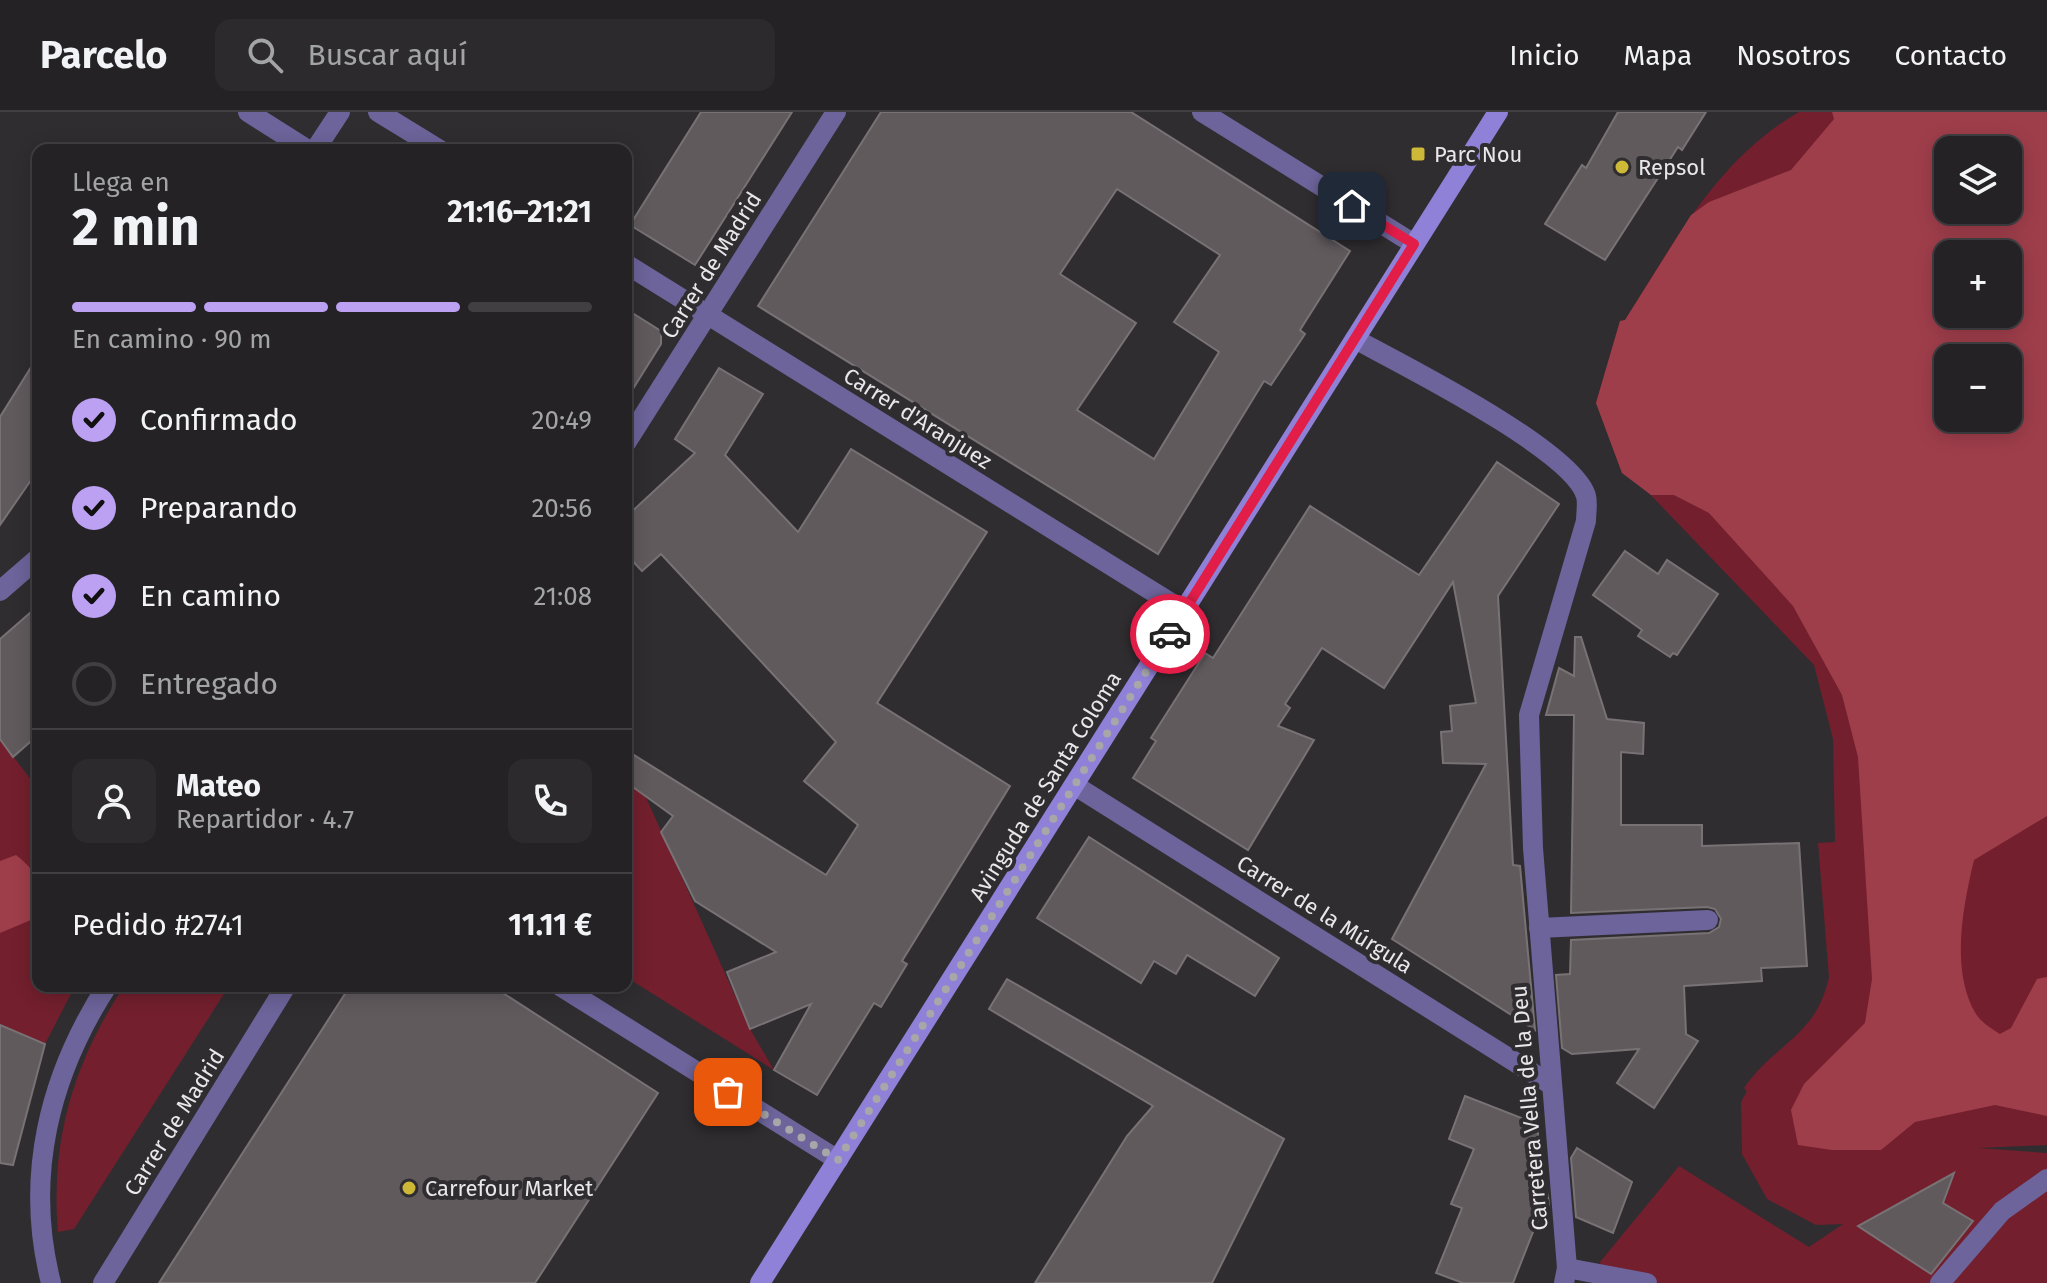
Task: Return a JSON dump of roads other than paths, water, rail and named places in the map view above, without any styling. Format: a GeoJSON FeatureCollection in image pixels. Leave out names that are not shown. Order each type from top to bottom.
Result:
{"type":"FeatureCollection","features":[{"type":"Feature","properties":{"kind":"main road","name":"Avinguda de Santa Coloma"},"geometry":{"type":"LineString","coordinates":[[760,1283],[1498,112]]}},
{"type":"Feature","properties":{"kind":"street"},"geometry":{"type":"LineString","coordinates":[[248,112],[299,144]]}},
{"type":"Feature","properties":{"kind":"street"},"geometry":{"type":"LineString","coordinates":[[319,144],[340,112]]}},
{"type":"Feature","properties":{"kind":"street"},"geometry":{"type":"LineString","coordinates":[[378,112],[430,144]]}},
{"type":"Feature","properties":{"kind":"street","name":"Carrer de Madrid"},"geometry":{"type":"LineString","coordinates":[[632,434],[836,112]]}},
{"type":"Feature","properties":{"kind":"street"},"geometry":{"type":"LineString","coordinates":[[1202,112],[1414,244]]}},
{"type":"Feature","properties":{"kind":"street","name":"Carrer d'Aranjuez"},"geometry":{"type":"LineString","coordinates":[[632,268],[1184,611]]}},
{"type":"Feature","properties":{"kind":"street","name":"Carretera Vella de la Deu"},"geometry":{"type":"LineString","coordinates":[[1355,339],[1524,435],[1568,471],[1586,495],[1586,521],[1529,715],[1539,928],[1566,1276]]}},
{"type":"Feature","properties":{"kind":"street"},"geometry":{"type":"LineString","coordinates":[[0,591],[32,563]]}},
{"type":"Feature","properties":{"kind":"street","name":"Carrer de la Múrgula"},"geometry":{"type":"LineString","coordinates":[[1074,785],[1550,1084]]}},
{"type":"Feature","properties":{"kind":"street"},"geometry":{"type":"LineString","coordinates":[[1539,928],[1708,920]]}},
{"type":"Feature","properties":{"kind":"street"},"geometry":{"type":"LineString","coordinates":[[51,1283],[40,1225],[41,1171],[49,1109],[72,1045],[103,992]]}},
{"type":"Feature","properties":{"kind":"street","name":"Carrer de Madrid"},"geometry":{"type":"LineString","coordinates":[[103,1283],[282,992]]}},
{"type":"Feature","properties":{"kind":"street"},"geometry":{"type":"LineString","coordinates":[[570,992],[838,1160]]}},
{"type":"Feature","properties":{"kind":"street"},"geometry":{"type":"LineString","coordinates":[[1940,1283],[2002,1211],[2047,1179]]}},
{"type":"Feature","properties":{"kind":"street"},"geometry":{"type":"LineString","coordinates":[[1566,1276],[1647,1283]]}},
{"type":"Feature","properties":{"kind":"place","name":"Parc Nou"},"geometry":{"type":"Point","coordinates":[1418,154]}},
{"type":"Feature","properties":{"kind":"place","name":"Repsol"},"geometry":{"type":"Point","coordinates":[1622,167]}},
{"type":"Feature","properties":{"kind":"place","name":"Carrefour Market"},"geometry":{"type":"Point","coordinates":[409,1188]}}]}
